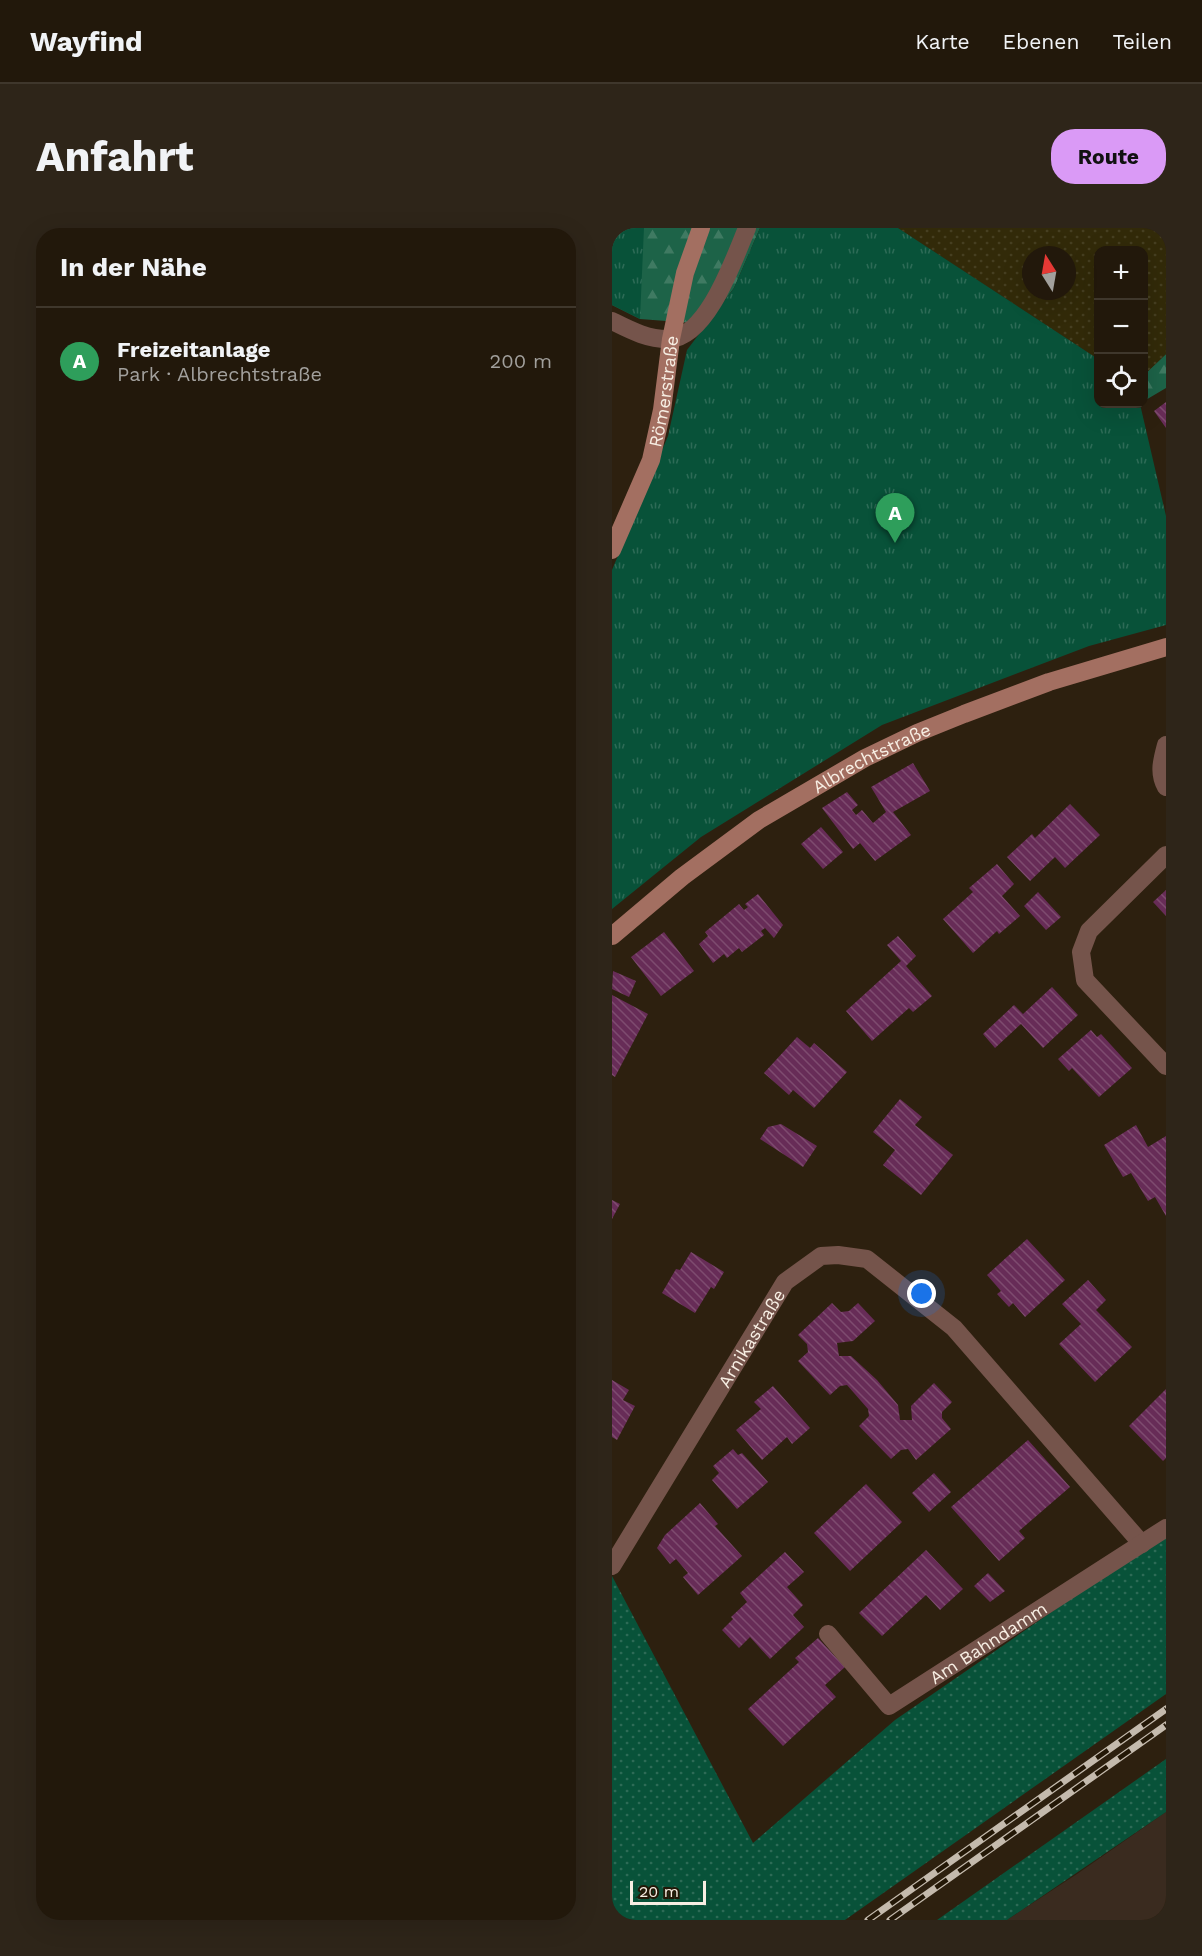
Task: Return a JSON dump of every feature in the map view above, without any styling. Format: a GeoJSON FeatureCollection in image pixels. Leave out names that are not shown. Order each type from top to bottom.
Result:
{"type":"FeatureCollection","features":[{"type":"Feature","properties":{"kind":"street","name":"Römerstraße"},"geometry":{"type":"LineString","coordinates":[[612,550],[651,460],[662,410],[671,339],[685,273],[701,228]]}},
{"type":"Feature","properties":{"kind":"street"},"geometry":{"type":"LineString","coordinates":[[612,321],[635,333],[671,339],[693,329],[718,296],[747,228]]}},
{"type":"Feature","properties":{"kind":"street","name":"Albrechtstraße"},"geometry":{"type":"LineString","coordinates":[[612,936],[682,877],[759,820],[865,758],[917,733],[1049,682],[1166,647]]}},
{"type":"Feature","properties":{"kind":"street"},"geometry":{"type":"LineString","coordinates":[[1166,745],[1161,761],[1162,779],[1166,787]]}},
{"type":"Feature","properties":{"kind":"street"},"geometry":{"type":"LineString","coordinates":[[1166,855],[1089,931],[1081,952],[1085,980],[1166,1066]]}},
{"type":"Feature","properties":{"kind":"street","name":"Arnikastraße"},"geometry":{"type":"LineString","coordinates":[[612,1566],[784,1282],[821,1256],[838,1255],[867,1259],[954,1328],[1142,1544]]}},
{"type":"Feature","properties":{"kind":"street","name":"Am Bahndamm"},"geometry":{"type":"LineString","coordinates":[[828,1634],[889,1706],[1166,1528]]}},
{"type":"Feature","properties":{"kind":"shaded area"},"geometry":{"type":"Polygon","coordinates":[[[1166,1812],[1166,1920],[1007,1920],[1077,1874],[1166,1812]]]}},
{"type":"Feature","properties":{"kind":"green space"},"geometry":{"type":"Polygon","coordinates":[[[612,228],[760,228],[734,288],[706,324],[640,319],[612,305],[612,228]]]}},
{"type":"Feature","properties":{"kind":"green space"},"geometry":{"type":"Polygon","coordinates":[[[612,228],[644,228],[640,319],[612,305],[612,228]]]}},
{"type":"Feature","properties":{"kind":"green space"},"geometry":{"type":"Polygon","coordinates":[[[760,228],[898,228],[1094,356],[1094,408],[1141,408],[1166,516],[1166,625],[1089,646],[882,725],[701,837],[612,909],[612,570],[668,436],[687,350],[734,288],[760,228]]]}},
{"type":"Feature","properties":{"kind":"green space"},"geometry":{"type":"Polygon","coordinates":[[[1166,354],[1166,388],[1148,399],[1148,371],[1166,354]]]}},
{"type":"Feature","properties":{"kind":"green space"},"geometry":{"type":"Polygon","coordinates":[[[1166,1533],[1166,1694],[845,1920],[612,1920],[612,1576],[753,1843],[895,1720],[1166,1533]]]}},
{"type":"Feature","properties":{"kind":"green space"},"geometry":{"type":"Polygon","coordinates":[[[1166,1759],[1166,1812],[1007,1920],[937,1920],[1166,1759]]]}},
{"type":"Feature","properties":{"kind":"sand"},"geometry":{"type":"Polygon","coordinates":[[[898,228],[1166,228],[1166,354],[1148,371],[1148,246],[1094,246],[1094,356],[898,228]]]}},
{"type":"Feature","properties":{"kind":"building"},"geometry":{"type":"Polygon","coordinates":[[[1166,402],[1166,428],[1154,411],[1166,402]]]}},
{"type":"Feature","properties":{"kind":"building"},"geometry":{"type":"Polygon","coordinates":[[[913,763],[930,791],[893,812],[911,835],[875,861],[860,843],[853,849],[822,808],[847,792],[858,805],[852,810],[856,815],[862,810],[873,823],[886,812],[871,787],[913,763]]]}},
{"type":"Feature","properties":{"kind":"building"},"geometry":{"type":"Polygon","coordinates":[[[1070,804],[1100,835],[1065,868],[1055,857],[1030,881],[1007,857],[1032,834],[1035,838],[1070,804]]]}},
{"type":"Feature","properties":{"kind":"building"},"geometry":{"type":"Polygon","coordinates":[[[821,827],[843,852],[823,869],[801,844],[821,827]]]}},
{"type":"Feature","properties":{"kind":"building"},"geometry":{"type":"Polygon","coordinates":[[[997,864],[1014,884],[1002,896],[1020,916],[999,934],[997,931],[973,953],[943,919],[973,892],[969,888],[997,864]]]}},
{"type":"Feature","properties":{"kind":"building"},"geometry":{"type":"Polygon","coordinates":[[[1166,890],[1166,916],[1153,902],[1166,890]]]}},
{"type":"Feature","properties":{"kind":"building"},"geometry":{"type":"Polygon","coordinates":[[[1038,892],[1061,917],[1046,930],[1024,906],[1038,892]]]}},
{"type":"Feature","properties":{"kind":"building"},"geometry":{"type":"Polygon","coordinates":[[[758,894],[783,925],[774,938],[765,928],[761,931],[764,935],[742,952],[739,948],[727,958],[724,954],[713,963],[699,944],[708,936],[705,932],[739,904],[744,910],[748,907],[745,904],[758,894]]]}},
{"type":"Feature","properties":{"kind":"building"},"geometry":{"type":"Polygon","coordinates":[[[664,932],[694,971],[661,996],[631,957],[664,932]]]}},
{"type":"Feature","properties":{"kind":"building"},"geometry":{"type":"Polygon","coordinates":[[[898,936],[916,956],[906,966],[932,996],[913,1012],[909,1008],[872,1041],[846,1011],[901,961],[887,945],[898,936]]]}},
{"type":"Feature","properties":{"kind":"building"},"geometry":{"type":"Polygon","coordinates":[[[613,971],[636,981],[629,997],[612,989],[613,971]]]}},
{"type":"Feature","properties":{"kind":"building"},"geometry":{"type":"Polygon","coordinates":[[[1052,987],[1078,1015],[1043,1048],[1021,1024],[995,1048],[983,1034],[1014,1005],[1023,1014],[1052,987]]]}},
{"type":"Feature","properties":{"kind":"building"},"geometry":{"type":"Polygon","coordinates":[[[612,995],[648,1014],[615,1077],[612,1075],[612,995]]]}},
{"type":"Feature","properties":{"kind":"building"},"geometry":{"type":"Polygon","coordinates":[[[1091,1030],[1097,1037],[1101,1034],[1132,1068],[1099,1097],[1072,1068],[1069,1071],[1058,1059],[1091,1030]]]}},
{"type":"Feature","properties":{"kind":"building"},"geometry":{"type":"Polygon","coordinates":[[[797,1037],[810,1048],[814,1043],[847,1072],[814,1108],[793,1090],[789,1095],[764,1073],[797,1037]]]}},
{"type":"Feature","properties":{"kind":"building"},"geometry":{"type":"Polygon","coordinates":[[[900,1099],[922,1117],[915,1125],[953,1155],[921,1195],[883,1165],[895,1150],[873,1132],[900,1099]]]}},
{"type":"Feature","properties":{"kind":"building"},"geometry":{"type":"Polygon","coordinates":[[[781,1124],[817,1146],[803,1167],[760,1139],[768,1127],[781,1124]]]}},
{"type":"Feature","properties":{"kind":"building"},"geometry":{"type":"Polygon","coordinates":[[[1136,1125],[1148,1147],[1166,1136],[1166,1216],[1155,1197],[1148,1201],[1131,1173],[1123,1177],[1104,1145],[1136,1125]]]}},
{"type":"Feature","properties":{"kind":"building"},"geometry":{"type":"Polygon","coordinates":[[[612,1200],[620,1204],[612,1219],[612,1200]]]}},
{"type":"Feature","properties":{"kind":"building"},"geometry":{"type":"Polygon","coordinates":[[[1027,1239],[1065,1280],[1025,1317],[1013,1303],[1009,1307],[997,1294],[1001,1291],[987,1275],[1027,1239]]]}},
{"type":"Feature","properties":{"kind":"building"},"geometry":{"type":"Polygon","coordinates":[[[691,1252],[724,1272],[714,1289],[711,1287],[695,1313],[662,1293],[676,1269],[680,1270],[691,1252]]]}},
{"type":"Feature","properties":{"kind":"building"},"geometry":{"type":"Polygon","coordinates":[[[1088,1280],[1106,1300],[1096,1310],[1132,1347],[1095,1382],[1059,1344],[1081,1324],[1062,1304],[1088,1280]]]}},
{"type":"Feature","properties":{"kind":"building"},"geometry":{"type":"Polygon","coordinates":[[[832,1303],[841,1312],[849,1311],[858,1303],[875,1321],[853,1341],[837,1343],[839,1356],[851,1356],[877,1380],[898,1405],[900,1420],[912,1420],[911,1406],[934,1383],[952,1402],[942,1412],[942,1418],[951,1429],[916,1460],[908,1449],[901,1450],[891,1459],[859,1426],[869,1416],[868,1409],[847,1385],[840,1386],[830,1395],[798,1361],[808,1352],[807,1344],[798,1335],[832,1303]]]}},
{"type":"Feature","properties":{"kind":"building"},"geometry":{"type":"Polygon","coordinates":[[[612,1380],[629,1390],[623,1400],[635,1406],[617,1440],[612,1437],[612,1380]]]}},
{"type":"Feature","properties":{"kind":"building"},"geometry":{"type":"Polygon","coordinates":[[[773,1386],[810,1428],[792,1444],[787,1437],[762,1460],[736,1430],[761,1409],[754,1402],[773,1386]]]}},
{"type":"Feature","properties":{"kind":"building"},"geometry":{"type":"Polygon","coordinates":[[[1166,1389],[1166,1458],[1163,1461],[1129,1426],[1166,1389]]]}},
{"type":"Feature","properties":{"kind":"building"},"geometry":{"type":"Polygon","coordinates":[[[1028,1440],[1070,1487],[1019,1531],[1025,1538],[999,1561],[951,1507],[1028,1440]]]}},
{"type":"Feature","properties":{"kind":"building"},"geometry":{"type":"Polygon","coordinates":[[[733,1449],[738,1455],[742,1453],[768,1482],[737,1509],[712,1480],[719,1473],[713,1466],[733,1449]]]}},
{"type":"Feature","properties":{"kind":"building"},"geometry":{"type":"Polygon","coordinates":[[[934,1473],[951,1492],[929,1512],[912,1493],[934,1473]]]}},
{"type":"Feature","properties":{"kind":"building"},"geometry":{"type":"Polygon","coordinates":[[[866,1484],[902,1522],[850,1571],[814,1533],[866,1484]]]}},
{"type":"Feature","properties":{"kind":"building"},"geometry":{"type":"Polygon","coordinates":[[[700,1503],[718,1524],[715,1526],[742,1556],[698,1595],[683,1577],[688,1573],[676,1559],[670,1564],[657,1548],[665,1535],[700,1503]]]}},
{"type":"Feature","properties":{"kind":"building"},"geometry":{"type":"Polygon","coordinates":[[[926,1550],[963,1589],[940,1610],[926,1595],[882,1636],[859,1613],[926,1550]]]}},
{"type":"Feature","properties":{"kind":"building"},"geometry":{"type":"Polygon","coordinates":[[[785,1552],[804,1572],[787,1587],[803,1605],[793,1615],[804,1627],[770,1659],[750,1637],[739,1648],[722,1630],[733,1619],[731,1617],[747,1602],[740,1593],[785,1552]]]}},
{"type":"Feature","properties":{"kind":"building"},"geometry":{"type":"Polygon","coordinates":[[[988,1573],[1005,1591],[990,1602],[974,1586],[988,1573]]]}},
{"type":"Feature","properties":{"kind":"building"},"geometry":{"type":"Polygon","coordinates":[[[818,1638],[845,1667],[825,1685],[836,1697],[783,1746],[748,1709],[799,1662],[795,1658],[818,1638]]]}},
{"type":"Feature","properties":{"kind":"railway"},"geometry":{"type":"LineString","coordinates":[[868,1920],[1166,1709]]}},
{"type":"Feature","properties":{"kind":"railway"},"geometry":{"type":"LineString","coordinates":[[890,1920],[1166,1725]]}},
{"type":"Feature","properties":{"kind":"place","name":"Freizeitanlage"},"geometry":{"type":"Point","coordinates":[895,543]}}]}
